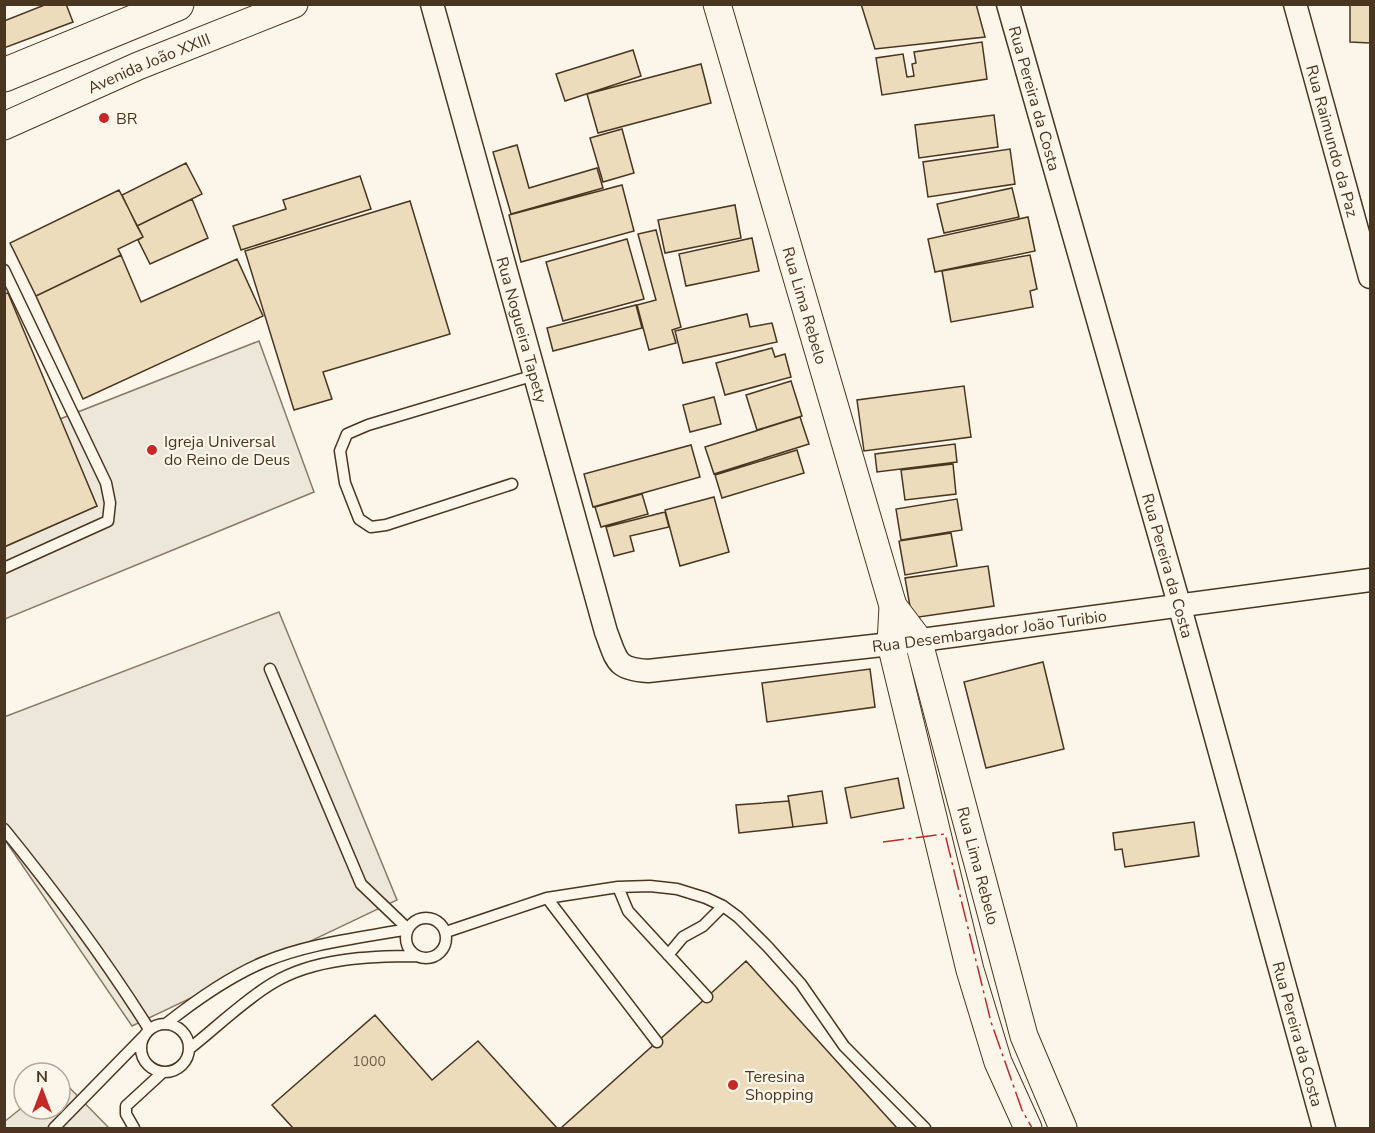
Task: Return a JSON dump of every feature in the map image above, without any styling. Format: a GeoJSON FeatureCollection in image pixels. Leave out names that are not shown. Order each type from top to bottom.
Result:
{"type":"FeatureCollection","features":[{"type":"Feature","properties":{"kind":"main road"},"geometry":{"type":"LineString","coordinates":[[4,75],[177,4]]}},
{"type":"Feature","properties":{"kind":"street","name":"Avenida João XXIII"},"geometry":{"type":"LineString","coordinates":[[4,126],[138,66],[294,4]]}},
{"type":"Feature","properties":{"kind":"street","name":"Rua Nogueira Tapety"},"geometry":{"type":"LineString","coordinates":[[432,4],[606,632],[615,655]]}},
{"type":"Feature","properties":{"kind":"street","name":"Rua Lima Rebelo"},"geometry":{"type":"LineString","coordinates":[[717,4],[893,606],[891,644],[970,970],[998,1062],[1028,1128]]}},
{"type":"Feature","properties":{"kind":"street","name":"Rua Pereira da Costa"},"geometry":{"type":"LineString","coordinates":[[1008,4],[1179,604],[1324,1128]]}},
{"type":"Feature","properties":{"kind":"street","name":"Rua Raimundo da Paz"},"geometry":{"type":"LineString","coordinates":[[1295,4],[1369,264]]}},
{"type":"Feature","properties":{"kind":"street","name":"Rua Desembargador João Turibio"},"geometry":{"type":"LineString","coordinates":[[615,655],[621,665],[629,670],[648,671],[891,644],[1371,580]]}},
{"type":"Feature","properties":{"kind":"street","name":"Rua Lima Rebelo"},"geometry":{"type":"LineString","coordinates":[[893,606],[918,639],[1024,1036],[1063,1128]]}},
{"type":"Feature","properties":{"kind":"lane"},"geometry":{"type":"LineString","coordinates":[[4,270],[106,483],[110,502],[108,521],[4,568]]}},
{"type":"Feature","properties":{"kind":"lane"},"geometry":{"type":"LineString","coordinates":[[512,484],[386,525],[371,527],[359,519],[345,483],[340,451],[347,434],[368,425],[535,375]]}},
{"type":"Feature","properties":{"kind":"lane"},"geometry":{"type":"LineString","coordinates":[[270,669],[361,884],[408,929]]}},
{"type":"Feature","properties":{"kind":"lane"},"geometry":{"type":"LineString","coordinates":[[4,829],[87,935],[146,1033]]}},
{"type":"Feature","properties":{"kind":"lane"},"geometry":{"type":"LineString","coordinates":[[446,932],[547,898],[618,887],[650,886],[677,889],[706,898],[723,906],[738,917],[768,947],[801,984],[844,1046],[925,1128]]}},
{"type":"Feature","properties":{"kind":"lane"},"geometry":{"type":"LineString","coordinates":[[618,887],[628,911],[707,997]]}},
{"type":"Feature","properties":{"kind":"lane"},"geometry":{"type":"LineString","coordinates":[[547,898],[657,1042]]}},
{"type":"Feature","properties":{"kind":"lane"},"geometry":{"type":"LineString","coordinates":[[668,955],[683,937],[703,926],[723,906]]}},
{"type":"Feature","properties":{"kind":"lane"},"geometry":{"type":"LineString","coordinates":[[167,1023],[198,999],[263,962],[313,946],[408,929],[420,919],[428,918],[441,925],[446,932],[444,948],[432,957],[370,956],[293,973],[272,983],[189,1049]]}},
{"type":"Feature","properties":{"kind":"lane"},"geometry":{"type":"LineString","coordinates":[[408,929],[407,944],[417,956]]}},
{"type":"Feature","properties":{"kind":"lane"},"geometry":{"type":"LineString","coordinates":[[54,1128],[146,1033],[157,1024],[167,1023],[183,1031],[188,1040],[189,1049],[187,1058],[181,1066],[173,1071],[163,1072],[154,1070],[147,1064],[140,1046],[146,1033]]}},
{"type":"Feature","properties":{"kind":"lane"},"geometry":{"type":"LineString","coordinates":[[134,1128],[126,1114],[126,1106],[163,1072]]}},
{"type":"Feature","properties":{"kind":"shaded area","name":"Igreja Universal do Reino de Deus"},"geometry":{"type":"Polygon","coordinates":[[[259,341],[314,492],[5,619],[4,547],[97,506],[60,419],[259,341]]]}},
{"type":"Feature","properties":{"kind":"shaded area"},"geometry":{"type":"Polygon","coordinates":[[[279,612],[397,900],[132,1026],[5,840],[4,717],[279,612]]]}},
{"type":"Feature","properties":{"kind":"shaded area"},"geometry":{"type":"Polygon","coordinates":[[[72,1090],[109,1128],[5,1128],[4,1122],[12,1116],[12,1121],[72,1121],[72,1090]]]}},
{"type":"Feature","properties":{"kind":"building"},"geometry":{"type":"Polygon","coordinates":[[[47,4],[66,4],[73,22],[4,48],[4,21],[47,4]]]}},
{"type":"Feature","properties":{"kind":"building"},"geometry":{"type":"Polygon","coordinates":[[[861,4],[976,4],[985,37],[875,49],[861,4]]]}},
{"type":"Feature","properties":{"kind":"building"},"geometry":{"type":"Polygon","coordinates":[[[1350,4],[1370,4],[1370,43],[1350,42],[1350,4]]]}},
{"type":"Feature","properties":{"kind":"building"},"geometry":{"type":"Polygon","coordinates":[[[982,42],[987,79],[882,95],[876,58],[903,54],[907,77],[914,76],[912,64],[916,63],[914,52],[982,42]]]}},
{"type":"Feature","properties":{"kind":"building"},"geometry":{"type":"Polygon","coordinates":[[[633,50],[641,76],[565,101],[556,74],[633,50]]]}},
{"type":"Feature","properties":{"kind":"building"},"geometry":{"type":"Polygon","coordinates":[[[701,64],[711,103],[598,133],[587,94],[701,64]]]}},
{"type":"Feature","properties":{"kind":"building"},"geometry":{"type":"Polygon","coordinates":[[[994,115],[998,147],[919,158],[915,125],[994,115]]]}},
{"type":"Feature","properties":{"kind":"building"},"geometry":{"type":"Polygon","coordinates":[[[622,129],[634,173],[603,182],[590,138],[622,129]]]}},
{"type":"Feature","properties":{"kind":"building"},"geometry":{"type":"Polygon","coordinates":[[[517,145],[529,188],[597,168],[603,188],[511,214],[493,152],[517,145]]]}},
{"type":"Feature","properties":{"kind":"building"},"geometry":{"type":"Polygon","coordinates":[[[1010,149],[1015,184],[928,197],[923,162],[1010,149]]]}},
{"type":"Feature","properties":{"kind":"building"},"geometry":{"type":"Polygon","coordinates":[[[186,163],[202,194],[137,226],[122,195],[186,163]]]}},
{"type":"Feature","properties":{"kind":"building"},"geometry":{"type":"Polygon","coordinates":[[[360,176],[371,209],[241,250],[233,226],[286,209],[283,200],[360,176]]]}},
{"type":"Feature","properties":{"kind":"building"},"geometry":{"type":"Polygon","coordinates":[[[622,185],[634,231],[521,262],[509,215],[622,185]]]}},
{"type":"Feature","properties":{"kind":"building"},"geometry":{"type":"Polygon","coordinates":[[[1012,188],[1019,217],[944,233],[937,204],[1012,188]]]}},
{"type":"Feature","properties":{"kind":"building"},"geometry":{"type":"Polygon","coordinates":[[[119,190],[143,237],[118,249],[121,255],[36,296],[10,243],[119,190]]]}},
{"type":"Feature","properties":{"kind":"building"},"geometry":{"type":"Polygon","coordinates":[[[192,199],[208,238],[150,264],[138,240],[143,237],[137,226],[192,199]]]}},
{"type":"Feature","properties":{"kind":"building"},"geometry":{"type":"Polygon","coordinates":[[[410,201],[450,334],[323,372],[332,399],[294,410],[245,251],[410,201]]]}},
{"type":"Feature","properties":{"kind":"building"},"geometry":{"type":"Polygon","coordinates":[[[735,205],[741,238],[665,253],[658,220],[735,205]]]}},
{"type":"Feature","properties":{"kind":"building"},"geometry":{"type":"Polygon","coordinates":[[[1028,217],[1035,251],[935,272],[928,239],[1028,217]]]}},
{"type":"Feature","properties":{"kind":"building"},"geometry":{"type":"Polygon","coordinates":[[[656,230],[681,327],[672,330],[676,343],[649,350],[637,305],[656,300],[638,234],[656,230]]]}},
{"type":"Feature","properties":{"kind":"building"},"geometry":{"type":"Polygon","coordinates":[[[752,238],[759,271],[686,286],[679,254],[752,238]]]}},
{"type":"Feature","properties":{"kind":"building"},"geometry":{"type":"Polygon","coordinates":[[[627,239],[644,299],[563,321],[546,262],[627,239]]]}},
{"type":"Feature","properties":{"kind":"building"},"geometry":{"type":"Polygon","coordinates":[[[121,255],[141,302],[237,259],[263,316],[83,399],[36,296],[121,255]]]}},
{"type":"Feature","properties":{"kind":"building"},"geometry":{"type":"Polygon","coordinates":[[[1030,255],[1037,289],[1030,291],[1033,307],[951,322],[942,271],[1030,255]]]}},
{"type":"Feature","properties":{"kind":"building"},"geometry":{"type":"Polygon","coordinates":[[[8,293],[97,506],[4,547],[4,294],[8,293]]]}},
{"type":"Feature","properties":{"kind":"building"},"geometry":{"type":"Polygon","coordinates":[[[636,305],[642,328],[553,351],[547,328],[636,305]]]}},
{"type":"Feature","properties":{"kind":"building"},"geometry":{"type":"Polygon","coordinates":[[[747,314],[750,327],[772,323],[777,342],[683,363],[675,331],[747,314]]]}},
{"type":"Feature","properties":{"kind":"building"},"geometry":{"type":"Polygon","coordinates":[[[772,348],[775,357],[785,354],[791,377],[725,395],[716,363],[772,348]]]}},
{"type":"Feature","properties":{"kind":"building"},"geometry":{"type":"Polygon","coordinates":[[[791,381],[802,416],[757,430],[746,395],[791,381]]]}},
{"type":"Feature","properties":{"kind":"building"},"geometry":{"type":"Polygon","coordinates":[[[964,386],[971,437],[864,451],[857,400],[964,386]]]}},
{"type":"Feature","properties":{"kind":"building"},"geometry":{"type":"Polygon","coordinates":[[[714,397],[721,424],[690,432],[683,405],[714,397]]]}},
{"type":"Feature","properties":{"kind":"building"},"geometry":{"type":"Polygon","coordinates":[[[800,417],[809,444],[714,474],[705,447],[800,417]]]}},
{"type":"Feature","properties":{"kind":"building"},"geometry":{"type":"Polygon","coordinates":[[[955,444],[957,462],[877,472],[875,454],[955,444]]]}},
{"type":"Feature","properties":{"kind":"building"},"geometry":{"type":"Polygon","coordinates":[[[691,445],[700,477],[593,507],[584,474],[691,445]]]}},
{"type":"Feature","properties":{"kind":"building"},"geometry":{"type":"Polygon","coordinates":[[[797,450],[804,473],[722,498],[715,475],[797,450]]]}},
{"type":"Feature","properties":{"kind":"building"},"geometry":{"type":"Polygon","coordinates":[[[953,464],[956,494],[905,500],[901,470],[953,464]]]}},
{"type":"Feature","properties":{"kind":"building"},"geometry":{"type":"Polygon","coordinates":[[[642,494],[648,514],[601,527],[595,507],[642,494]]]}},
{"type":"Feature","properties":{"kind":"building"},"geometry":{"type":"Polygon","coordinates":[[[714,497],[729,552],[680,566],[665,510],[714,497]]]}},
{"type":"Feature","properties":{"kind":"building"},"geometry":{"type":"Polygon","coordinates":[[[957,499],[962,530],[901,540],[896,509],[957,499]]]}},
{"type":"Feature","properties":{"kind":"building"},"geometry":{"type":"Polygon","coordinates":[[[665,512],[669,527],[630,536],[634,551],[614,556],[606,527],[665,512]]]}},
{"type":"Feature","properties":{"kind":"building"},"geometry":{"type":"Polygon","coordinates":[[[951,533],[957,566],[905,575],[899,541],[951,533]]]}},
{"type":"Feature","properties":{"kind":"building"},"geometry":{"type":"Polygon","coordinates":[[[988,566],[994,606],[912,618],[905,578],[988,566]]]}},
{"type":"Feature","properties":{"kind":"building"},"geometry":{"type":"Polygon","coordinates":[[[1043,662],[1064,749],[986,768],[964,682],[1043,662]]]}},
{"type":"Feature","properties":{"kind":"building"},"geometry":{"type":"Polygon","coordinates":[[[870,669],[875,707],[767,722],[762,683],[870,669]]]}},
{"type":"Feature","properties":{"kind":"building"},"geometry":{"type":"Polygon","coordinates":[[[898,778],[904,808],[851,818],[845,788],[898,778]]]}},
{"type":"Feature","properties":{"kind":"building"},"geometry":{"type":"Polygon","coordinates":[[[822,791],[827,823],[793,827],[788,796],[822,791]]]}},
{"type":"Feature","properties":{"kind":"building"},"geometry":{"type":"Polygon","coordinates":[[[789,801],[793,827],[739,833],[736,805],[789,801]]]}},
{"type":"Feature","properties":{"kind":"building"},"geometry":{"type":"Polygon","coordinates":[[[1194,822],[1199,856],[1125,867],[1122,849],[1115,850],[1113,833],[1194,822]]]}},
{"type":"Feature","properties":{"kind":"building","name":"Teresina Shopping"},"geometry":{"type":"Polygon","coordinates":[[[746,961],[897,1128],[561,1128],[707,997],[746,961]]]}},
{"type":"Feature","properties":{"kind":"building"},"geometry":{"type":"Polygon","coordinates":[[[375,1015],[432,1080],[478,1041],[557,1128],[293,1128],[272,1105],[375,1015]]]}},
{"type":"Feature","properties":{"kind":"power"},"geometry":{"type":"LineString","coordinates":[[883,842],[945,834],[991,1022],[1022,1110],[1032,1128]]}},
{"type":"Feature","properties":{"kind":"place","name":"BR"},"geometry":{"type":"Point","coordinates":[104,118]}},
{"type":"Feature","properties":{"kind":"place","name":"Igreja Universal do Reino de Deus"},"geometry":{"type":"Point","coordinates":[152,450]}},
{"type":"Feature","properties":{"kind":"place","name":"Teresina Shopping"},"geometry":{"type":"Point","coordinates":[733,1085]}}]}
